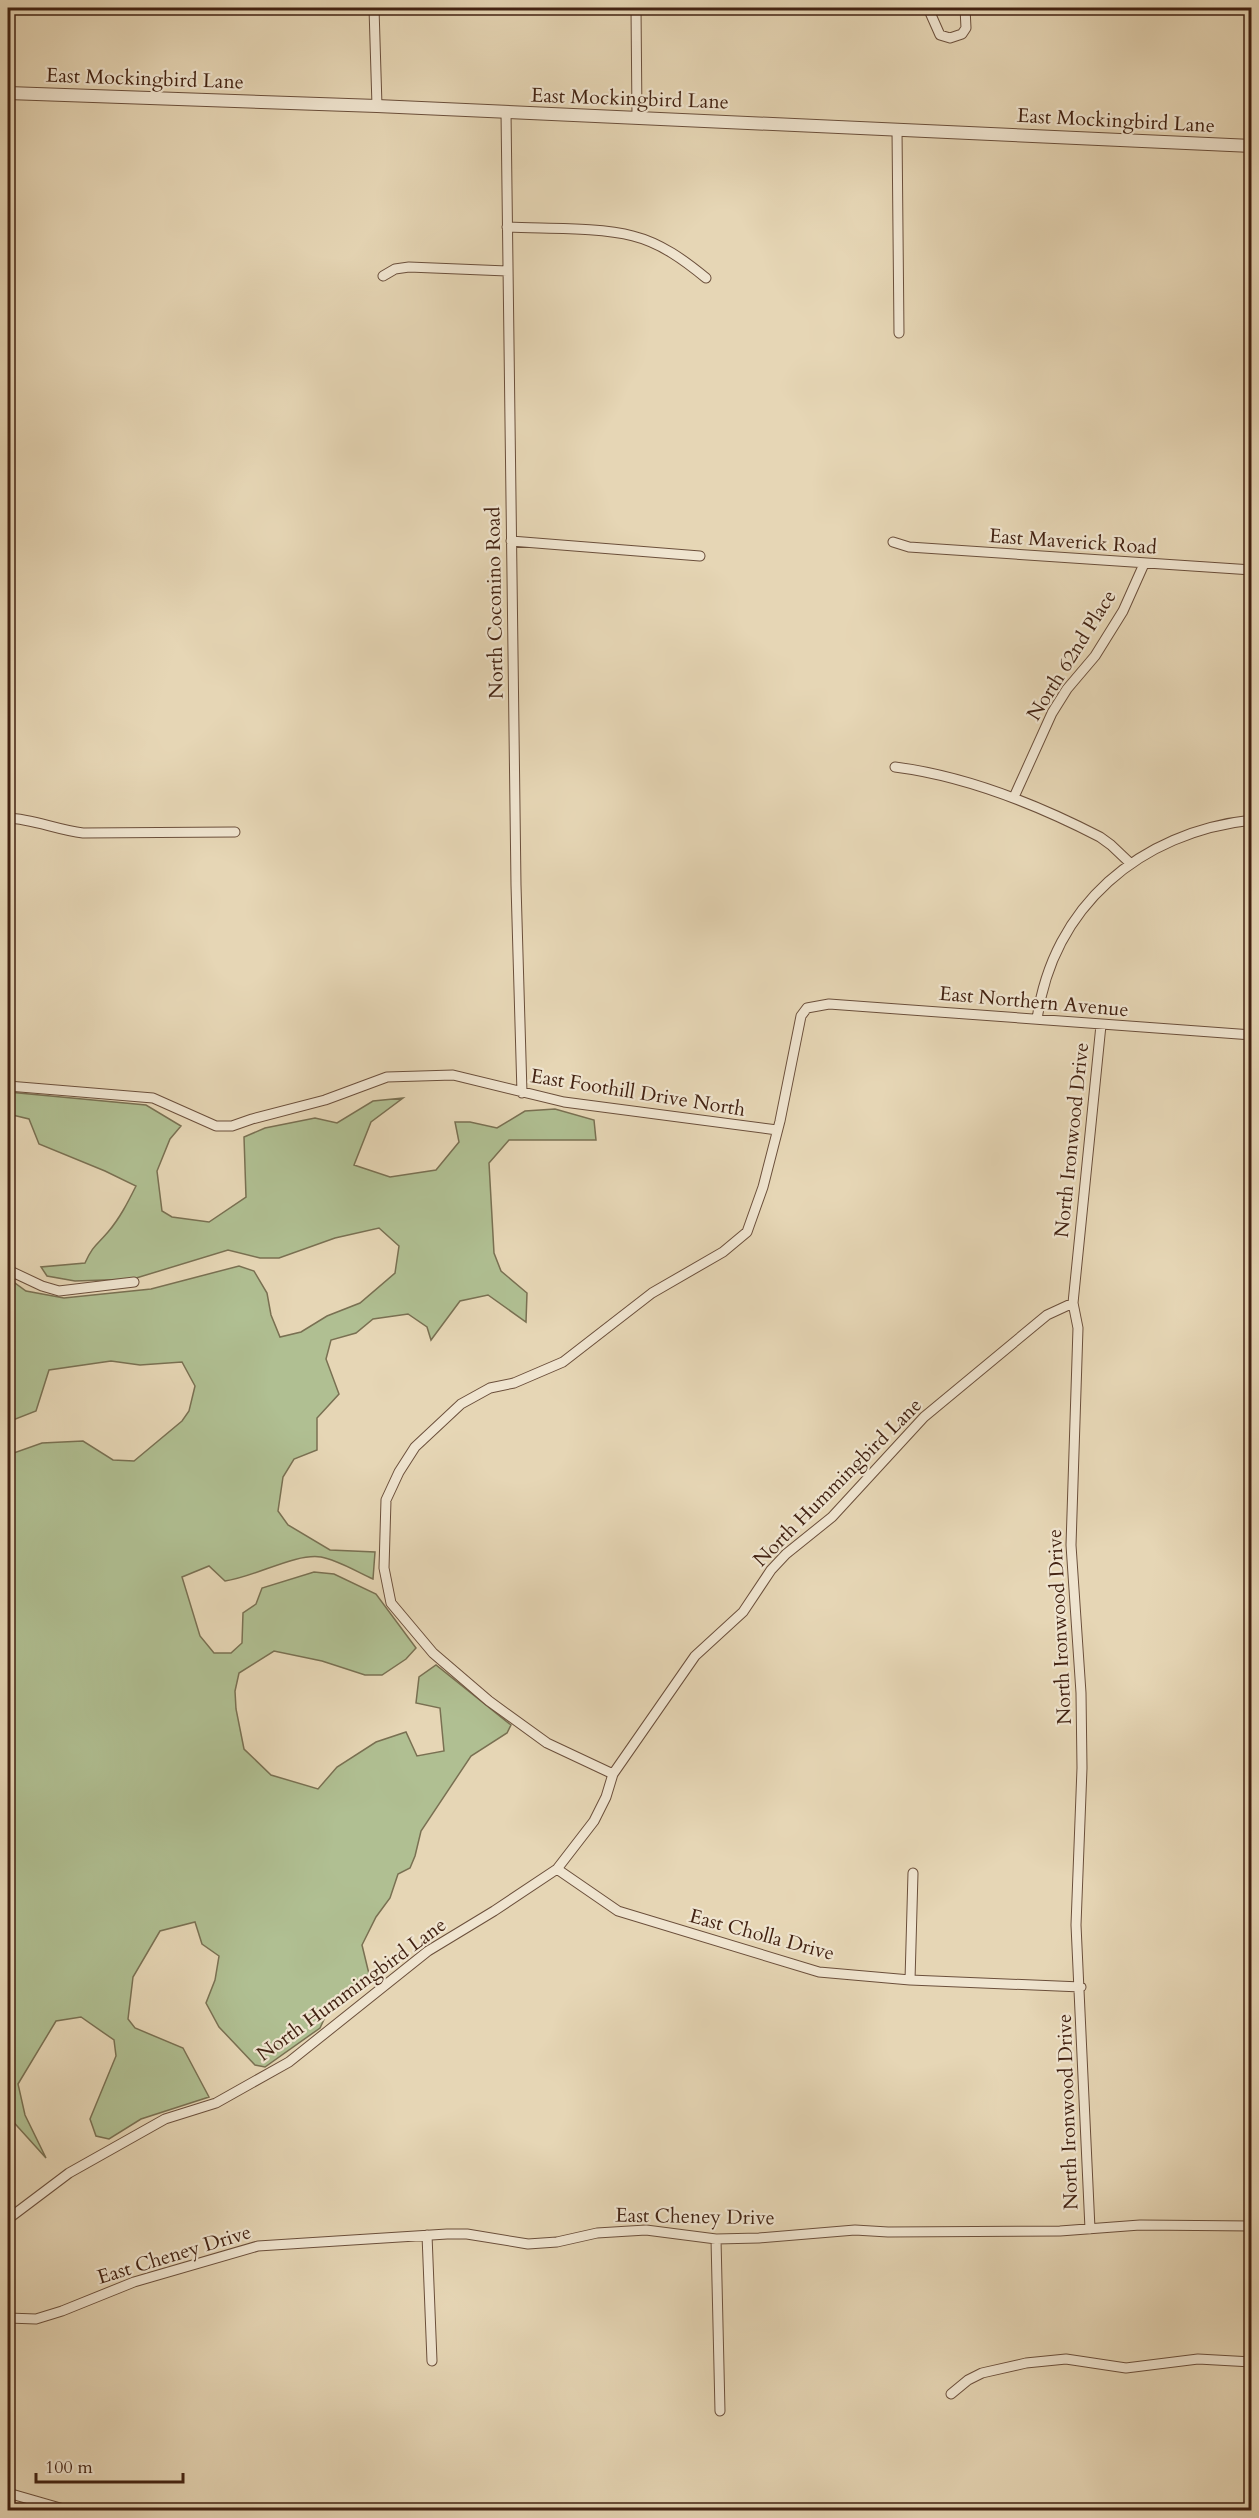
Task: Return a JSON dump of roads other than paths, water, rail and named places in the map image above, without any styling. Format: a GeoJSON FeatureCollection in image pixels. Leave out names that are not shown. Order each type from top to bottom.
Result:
{"type":"FeatureCollection","features":[{"type":"Feature","properties":{"kind":"street"},"geometry":{"type":"LineString","coordinates":[[374,8],[377,106]]}},
{"type":"Feature","properties":{"kind":"street"},"geometry":{"type":"LineString","coordinates":[[636,8],[637,117]]}},
{"type":"Feature","properties":{"kind":"street"},"geometry":{"type":"LineString","coordinates":[[928,8],[940,34],[950,38],[962,34],[966,28],[965,8]]}},
{"type":"Feature","properties":{"kind":"street","name":"East Mockingbird Lane"},"geometry":{"type":"LineString","coordinates":[[8,93],[637,117],[1251,146]]}},
{"type":"Feature","properties":{"kind":"street","name":"North Coconino Road"},"geometry":{"type":"LineString","coordinates":[[506,112],[516,885],[522,1093]]}},
{"type":"Feature","properties":{"kind":"street"},"geometry":{"type":"LineString","coordinates":[[897,130],[899,333]]}},
{"type":"Feature","properties":{"kind":"street"},"geometry":{"type":"LineString","coordinates":[[507,227],[613,232],[634,236],[676,255],[706,278]]}},
{"type":"Feature","properties":{"kind":"street"},"geometry":{"type":"LineString","coordinates":[[383,276],[395,269],[409,267],[507,271]]}},
{"type":"Feature","properties":{"kind":"street"},"geometry":{"type":"LineString","coordinates":[[511,541],[700,556]]}},
{"type":"Feature","properties":{"kind":"street","name":"East Maverick Road"},"geometry":{"type":"LineString","coordinates":[[892,542],[909,547],[1251,570]]}},
{"type":"Feature","properties":{"kind":"street","name":"North 62nd Place"},"geometry":{"type":"LineString","coordinates":[[1014,797],[1052,713],[1067,689],[1095,656],[1123,611],[1144,564]]}},
{"type":"Feature","properties":{"kind":"street"},"geometry":{"type":"LineString","coordinates":[[895,766],[915,769],[1014,797],[1100,837],[1112,845],[1130,863]]}},
{"type":"Feature","properties":{"kind":"street"},"geometry":{"type":"LineString","coordinates":[[8,818],[83,832],[235,832]]}},
{"type":"Feature","properties":{"kind":"street"},"geometry":{"type":"LineString","coordinates":[[1037,1019],[1047,973],[1073,921],[1092,897],[1130,863],[1158,846],[1219,824],[1251,820]]}},
{"type":"Feature","properties":{"kind":"street","name":"East Northern Avenue"},"geometry":{"type":"LineString","coordinates":[[777,1131],[801,1016],[807,1008],[814,1006],[830,1004],[1251,1035]]}},
{"type":"Feature","properties":{"kind":"street","name":"North Ironwood Drive"},"geometry":{"type":"LineString","coordinates":[[1090,2229],[1076,1924],[1082,1781],[1081,1694],[1071,1545],[1078,1328],[1073,1303],[1101,1025]]}},
{"type":"Feature","properties":{"kind":"street","name":"East Foothill Drive North"},"geometry":{"type":"LineString","coordinates":[[8,1086],[153,1098],[216,1126],[232,1126],[326,1100],[387,1077],[453,1075],[564,1102],[777,1131]]}},
{"type":"Feature","properties":{"kind":"street"},"geometry":{"type":"LineString","coordinates":[[613,1774],[547,1743],[489,1701],[433,1653],[392,1603],[384,1568],[386,1500],[399,1472],[415,1447],[461,1404],[490,1388],[514,1383],[563,1362],[652,1293],[723,1252],[747,1232],[763,1187],[777,1131]]}},
{"type":"Feature","properties":{"kind":"street"},"geometry":{"type":"LineString","coordinates":[[8,1270],[42,1286],[59,1291],[134,1282]]}},
{"type":"Feature","properties":{"kind":"street","name":"North Hummingbird Lane"},"geometry":{"type":"LineString","coordinates":[[8,2219],[69,2173],[165,2119],[216,2103],[289,2062],[428,1951],[557,1869],[594,1821],[606,1797],[613,1774],[695,1656],[743,1612],[771,1570],[786,1554],[832,1517],[924,1417],[1047,1315],[1073,1303]]}},
{"type":"Feature","properties":{"kind":"street","name":"East Cholla Drive"},"geometry":{"type":"LineString","coordinates":[[557,1869],[618,1911],[819,1972],[910,1980],[1080,1987]]}},
{"type":"Feature","properties":{"kind":"street"},"geometry":{"type":"LineString","coordinates":[[910,1980],[913,1873]]}},
{"type":"Feature","properties":{"kind":"street","name":"East Cheney Drive"},"geometry":{"type":"LineString","coordinates":[[8,2318],[36,2319],[134,2282],[258,2246],[467,2234],[528,2244],[557,2242],[597,2233],[646,2230],[716,2239],[759,2238],[845,2230],[1060,2231],[1140,2225],[1251,2226]]}},
{"type":"Feature","properties":{"kind":"street"},"geometry":{"type":"LineString","coordinates":[[427,2235],[432,2361]]}},
{"type":"Feature","properties":{"kind":"street"},"geometry":{"type":"LineString","coordinates":[[716,2239],[720,2411]]}},
{"type":"Feature","properties":{"kind":"street"},"geometry":{"type":"LineString","coordinates":[[951,2394],[968,2380],[982,2373],[1026,2363],[1066,2359],[1126,2368],[1198,2359],[1251,2362]]}},
{"type":"Feature","properties":{"kind":"street"},"geometry":{"type":"LineString","coordinates":[[8,2493],[67,2511]]}}]}
